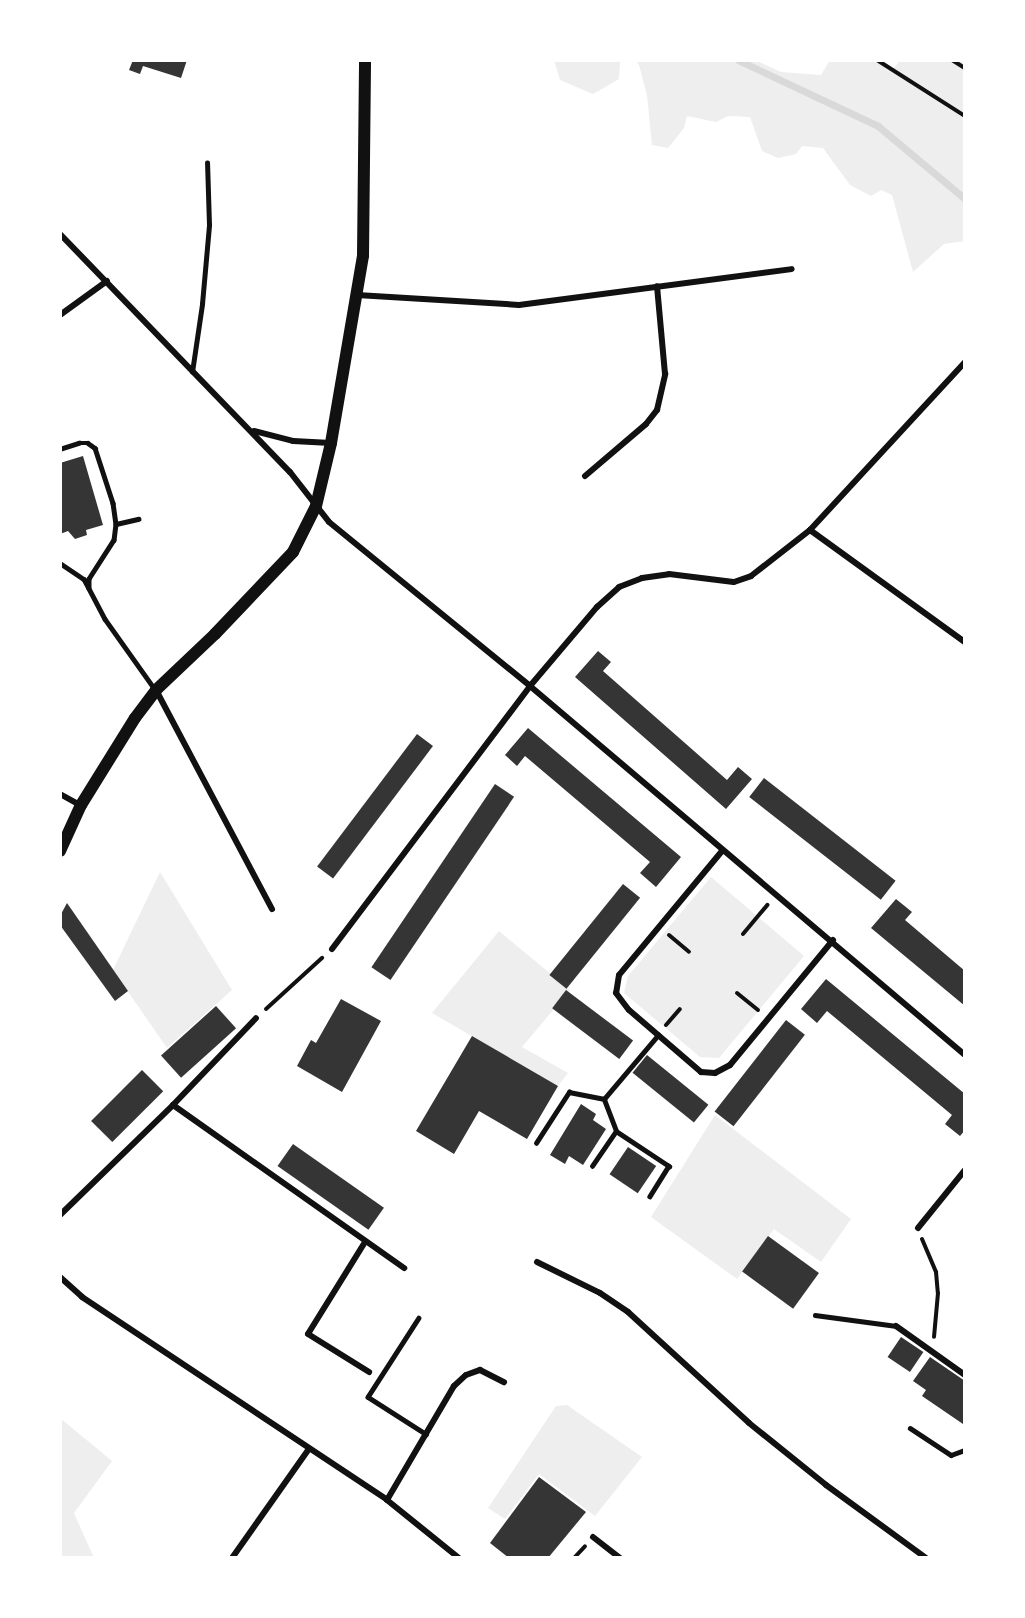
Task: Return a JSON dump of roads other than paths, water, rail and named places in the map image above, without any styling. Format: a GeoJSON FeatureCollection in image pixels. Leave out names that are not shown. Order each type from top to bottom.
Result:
{"type":"FeatureCollection","features":[{"type":"Feature","properties":{"kind":"main road"},"geometry":{"type":"LineString","coordinates":[[60,851],[81,805],[135,718],[156,690],[215,634],[293,552],[316,506],[331,442],[363,256],[365,60]]}},
{"type":"Feature","properties":{"kind":"street"},"geometry":{"type":"LineString","coordinates":[[60,234],[290,472],[329,522],[530,686],[965,1055]]}},
{"type":"Feature","properties":{"kind":"street"},"geometry":{"type":"LineString","coordinates":[[357,294],[519,305],[792,269]]}},
{"type":"Feature","properties":{"kind":"street"},"geometry":{"type":"LineString","coordinates":[[60,315],[107,281]]}},
{"type":"Feature","properties":{"kind":"street"},"geometry":{"type":"LineString","coordinates":[[585,476],[646,424],[657,410],[665,374],[657,286]]}},
{"type":"Feature","properties":{"kind":"street"},"geometry":{"type":"LineString","coordinates":[[332,949],[530,686],[597,607],[619,587],[642,578],[669,574],[734,582],[751,576],[810,530],[965,362]]}},
{"type":"Feature","properties":{"kind":"street"},"geometry":{"type":"LineString","coordinates":[[250,430],[272,438],[331,442]]}},
{"type":"Feature","properties":{"kind":"street"},"geometry":{"type":"LineString","coordinates":[[810,530],[965,642]]}},
{"type":"Feature","properties":{"kind":"street"},"geometry":{"type":"LineString","coordinates":[[156,690],[272,909]]}},
{"type":"Feature","properties":{"kind":"street"},"geometry":{"type":"LineString","coordinates":[[60,794],[81,805]]}},
{"type":"Feature","properties":{"kind":"street"},"geometry":{"type":"LineString","coordinates":[[722,851],[619,975],[616,993],[629,1010],[701,1072],[715,1073],[729,1065],[832,940]]}},
{"type":"Feature","properties":{"kind":"street"},"geometry":{"type":"LineString","coordinates":[[60,1215],[174,1105],[256,1018]]}},
{"type":"Feature","properties":{"kind":"street"},"geometry":{"type":"LineString","coordinates":[[174,1105],[404,1268]]}},
{"type":"Feature","properties":{"kind":"street"},"geometry":{"type":"LineString","coordinates":[[918,1228],[965,1170]]}},
{"type":"Feature","properties":{"kind":"street"},"geometry":{"type":"LineString","coordinates":[[365,1242],[308,1334],[369,1372]]}},
{"type":"Feature","properties":{"kind":"street"},"geometry":{"type":"LineString","coordinates":[[537,1262],[600,1293],[628,1312],[749,1423],[826,1485],[926,1558]]}},
{"type":"Feature","properties":{"kind":"street"},"geometry":{"type":"LineString","coordinates":[[60,1277],[82,1297],[387,1500],[459,1558]]}},
{"type":"Feature","properties":{"kind":"street"},"geometry":{"type":"LineString","coordinates":[[896,1326],[965,1375]]}},
{"type":"Feature","properties":{"kind":"street"},"geometry":{"type":"LineString","coordinates":[[387,1500],[454,1386],[466,1375],[480,1370],[504,1382]]}},
{"type":"Feature","properties":{"kind":"street"},"geometry":{"type":"LineString","coordinates":[[232,1558],[309,1449]]}},
{"type":"Feature","properties":{"kind":"street"},"geometry":{"type":"LineString","coordinates":[[593,1537],[620,1558]]}},
{"type":"Feature","properties":{"kind":"lane"},"geometry":{"type":"LineString","coordinates":[[192,372],[202,304],[208,225],[207,163]]}},
{"type":"Feature","properties":{"kind":"lane"},"geometry":{"type":"LineString","coordinates":[[60,449],[79,443],[88,443],[95,448],[113,503],[116,524],[114,540],[89,579],[89,588]]}},
{"type":"Feature","properties":{"kind":"lane"},"geometry":{"type":"LineString","coordinates":[[116,524],[138,519]]}},
{"type":"Feature","properties":{"kind":"lane"},"geometry":{"type":"LineString","coordinates":[[60,563],[84,579],[105,620],[156,690]]}},
{"type":"Feature","properties":{"kind":"lane"},"geometry":{"type":"LineString","coordinates":[[604,1099],[658,1035]]}},
{"type":"Feature","properties":{"kind":"lane"},"geometry":{"type":"LineString","coordinates":[[536,1143],[569,1092],[604,1099]]}},
{"type":"Feature","properties":{"kind":"lane"},"geometry":{"type":"LineString","coordinates":[[604,1099],[616,1131],[669,1166],[650,1197]]}},
{"type":"Feature","properties":{"kind":"lane"},"geometry":{"type":"LineString","coordinates":[[592,1166],[616,1131]]}},
{"type":"Feature","properties":{"kind":"lane"},"geometry":{"type":"LineString","coordinates":[[815,1315],[896,1326]]}},
{"type":"Feature","properties":{"kind":"lane"},"geometry":{"type":"LineString","coordinates":[[419,1318],[368,1397],[426,1434]]}},
{"type":"Feature","properties":{"kind":"lane"},"geometry":{"type":"LineString","coordinates":[[910,1428],[951,1455],[965,1450]]}},
{"type":"Feature","properties":{"kind":"waterway"},"geometry":{"type":"LineString","coordinates":[[738,60],[878,126],[965,199]]}}]}
